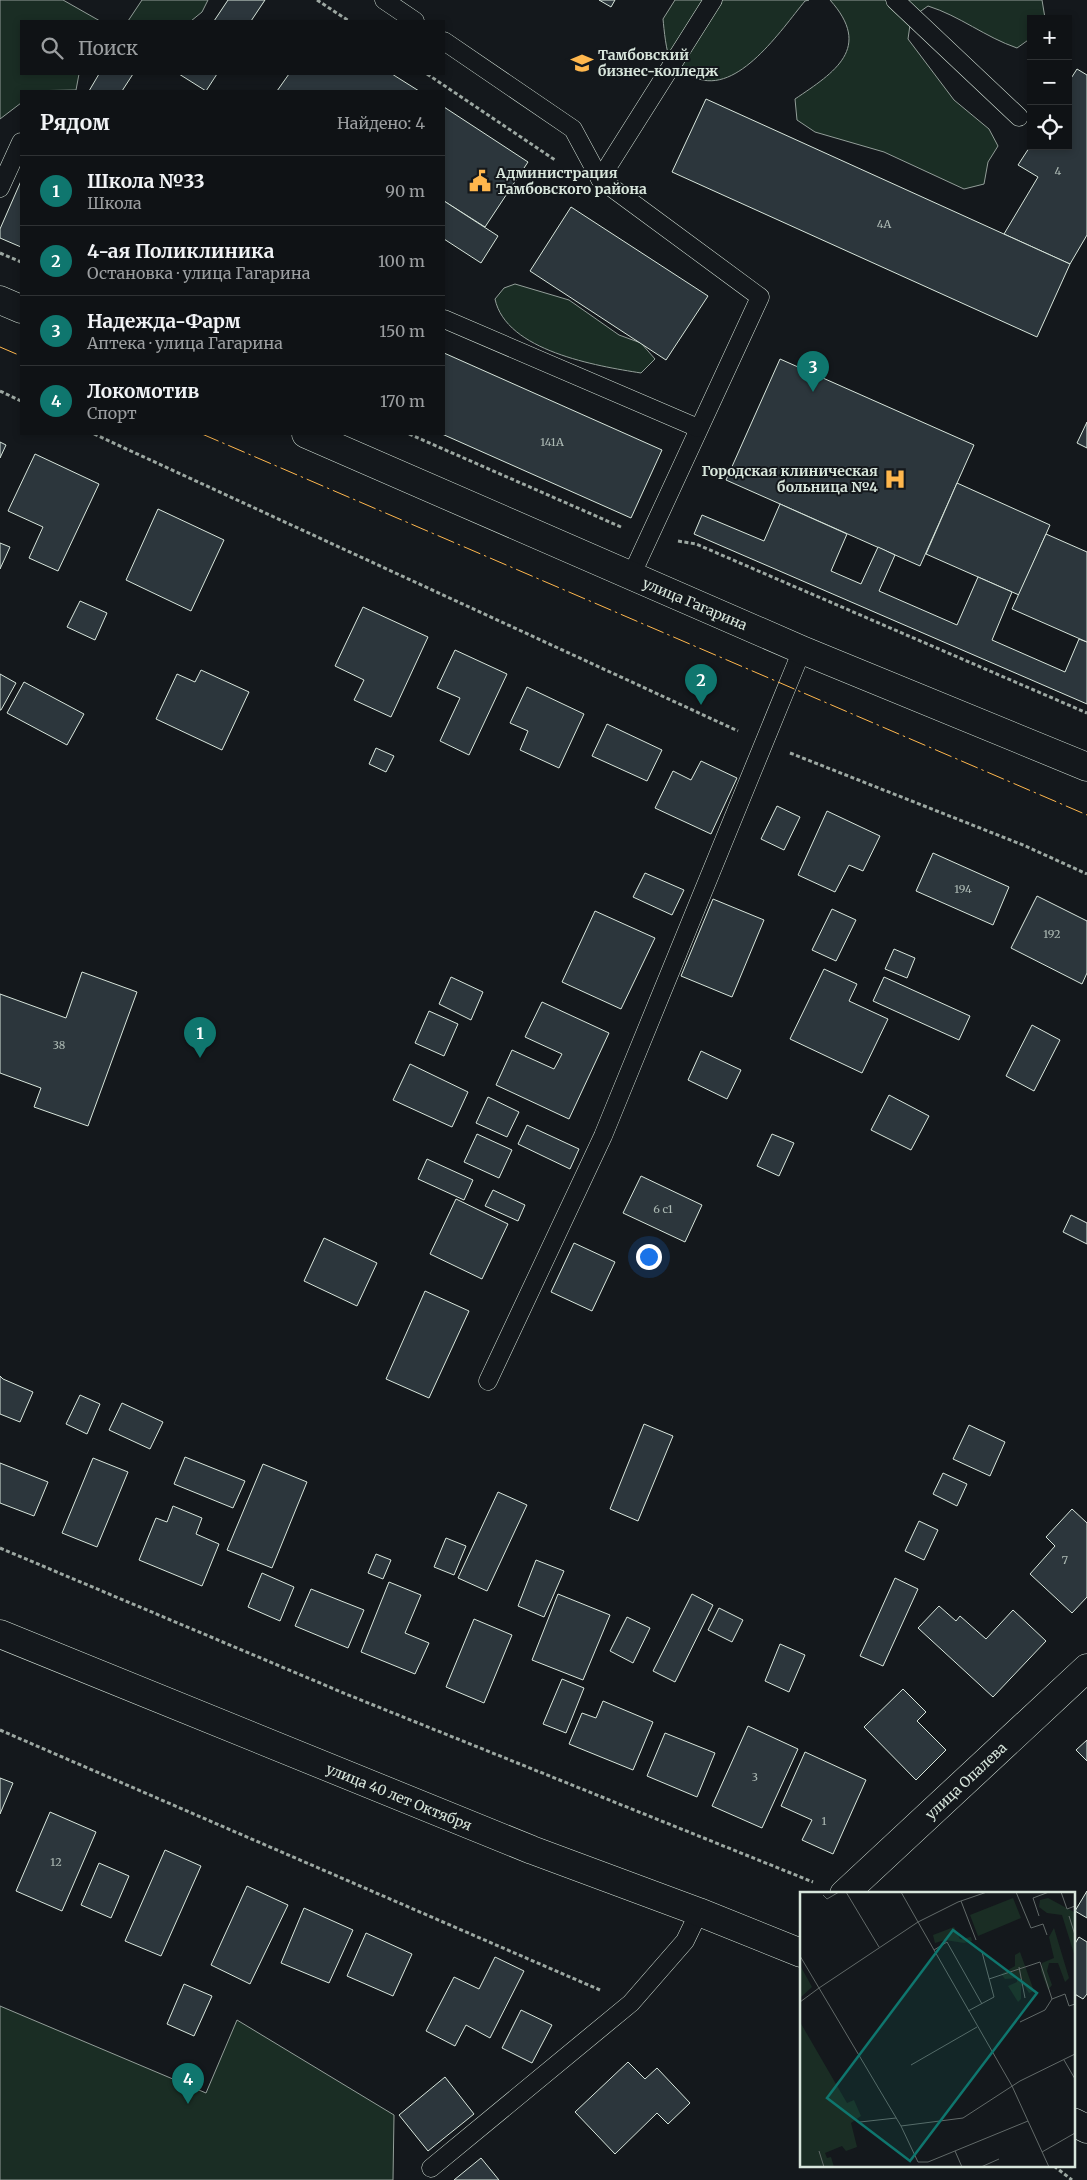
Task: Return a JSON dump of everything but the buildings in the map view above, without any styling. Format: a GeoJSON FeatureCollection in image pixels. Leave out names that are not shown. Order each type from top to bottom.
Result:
{"type":"FeatureCollection","features":[{"type":"Feature","properties":{"kind":"main road"},"geometry":{"type":"LineString","coordinates":[[0,300],[20,309]]}},
{"type":"Feature","properties":{"kind":"main road","name":"улица Гагарина"},"geometry":{"type":"LineString","coordinates":[[308,435],[802,650],[1087,766]]}},
{"type":"Feature","properties":{"kind":"main road","name":"улица 40 лет Октября"},"geometry":{"type":"LineString","coordinates":[[0,1634],[532,1850],[699,1912],[796,1945]]}},
{"type":"Feature","properties":{"kind":"main road","name":"улица Опалева"},"geometry":{"type":"LineString","coordinates":[[846,1892],[1087,1668]]}},
{"type":"Feature","properties":{"kind":"main road"},"geometry":{"type":"LineString","coordinates":[[1074,2122],[1087,2129]]}},
{"type":"Feature","properties":{"kind":"lane"},"geometry":{"type":"LineString","coordinates":[[384,0],[414,20]]}},
{"type":"Feature","properties":{"kind":"lane"},"geometry":{"type":"LineString","coordinates":[[600,179],[713,0]]}},
{"type":"Feature","properties":{"kind":"lane"},"geometry":{"type":"LineString","coordinates":[[895,0],[1018,116]]}},
{"type":"Feature","properties":{"kind":"lane"},"geometry":{"type":"LineString","coordinates":[[445,42],[573,129],[600,179],[760,297],[631,576]]}},
{"type":"Feature","properties":{"kind":"lane"},"geometry":{"type":"LineString","coordinates":[[0,188],[20,144]]}},
{"type":"Feature","properties":{"kind":"lane"},"geometry":{"type":"LineString","coordinates":[[445,319],[698,428]]}},
{"type":"Feature","properties":{"kind":"lane"},"geometry":{"type":"LineString","coordinates":[[488,1381],[602,1136],[802,650]]}},
{"type":"Feature","properties":{"kind":"lane"},"geometry":{"type":"LineString","coordinates":[[431,2168],[631,2003],[685,1941],[699,1912]]}},
{"type":"Feature","properties":{"kind":"path"},"geometry":{"type":"LineString","coordinates":[[317,0],[347,20]]}},
{"type":"Feature","properties":{"kind":"path"},"geometry":{"type":"LineString","coordinates":[[428,75],[557,161],[600,179]]}},
{"type":"Feature","properties":{"kind":"path"},"geometry":{"type":"LineString","coordinates":[[0,253],[20,262]]}},
{"type":"Feature","properties":{"kind":"path"},"geometry":{"type":"LineString","coordinates":[[0,391],[20,400]]}},
{"type":"Feature","properties":{"kind":"path"},"geometry":{"type":"LineString","coordinates":[[96,435],[764,743],[1023,845],[1087,874]]}},
{"type":"Feature","properties":{"kind":"path"},"geometry":{"type":"LineString","coordinates":[[411,435],[632,532],[696,544],[1087,713]]}},
{"type":"Feature","properties":{"kind":"path"},"geometry":{"type":"LineString","coordinates":[[0,1548],[346,1694],[814,1883]]}},
{"type":"Feature","properties":{"kind":"path"},"geometry":{"type":"LineString","coordinates":[[0,1730],[631,2003]]}},
{"type":"Feature","properties":{"kind":"path"},"geometry":{"type":"LineString","coordinates":[[1057,2168],[1072,2180]]}},
{"type":"Feature","properties":{"kind":"green space"},"geometry":{"type":"Polygon","coordinates":[[[0,0],[63,0],[98,20],[20,20],[20,75],[79,75],[76,90],[20,90],[20,104],[0,119],[0,0]]]}},
{"type":"Feature","properties":{"kind":"green space"},"geometry":{"type":"Polygon","coordinates":[[[142,0],[208,0],[202,12],[192,20],[129,20],[142,0]]]}},
{"type":"Feature","properties":{"kind":"green space"},"geometry":{"type":"Polygon","coordinates":[[[675,0],[809,0],[805,1],[771,43],[743,69],[727,77],[712,81],[696,78],[686,73],[676,67],[669,57],[663,19],[675,0]]]}},
{"type":"Feature","properties":{"kind":"green space"},"geometry":{"type":"Polygon","coordinates":[[[830,0],[1042,0],[1044,15],[1027,15],[1027,41],[1017,48],[951,15],[928,6],[911,18],[908,39],[954,100],[989,129],[998,146],[988,162],[984,184],[964,189],[884,152],[815,132],[797,120],[795,99],[823,79],[844,57],[848,45],[848,32],[842,17],[830,0]]]}},
{"type":"Feature","properties":{"kind":"green space"},"geometry":{"type":"Polygon","coordinates":[[[515,284],[569,300],[619,335],[641,343],[655,359],[641,373],[578,360],[534,343],[516,332],[503,317],[495,299],[504,288],[515,284]]]}},
{"type":"Feature","properties":{"kind":"green space"},"geometry":{"type":"Polygon","coordinates":[[[0,2006],[206,2093],[237,2020],[394,2115],[393,2180],[0,2180],[0,2006]]]}},
{"type":"Feature","properties":{"kind":"power"},"geometry":{"type":"LineString","coordinates":[[0,347],[20,356]]}},
{"type":"Feature","properties":{"kind":"power"},"geometry":{"type":"LineString","coordinates":[[204,435],[1087,815]]}},
{"type":"Feature","properties":{"kind":"place","name":"Тамбовский бизнес-колледж"},"geometry":{"type":"Point","coordinates":[582,63]}},
{"type":"Feature","properties":{"kind":"place","name":"Администрация Тамбовского района"},"geometry":{"type":"Point","coordinates":[480,181]}},
{"type":"Feature","properties":{"kind":"place","name":"Надежда-Фарм"},"geometry":{"type":"Point","coordinates":[813,392]}},
{"type":"Feature","properties":{"kind":"place","name":"Городская клиническая больница №4"},"geometry":{"type":"Point","coordinates":[895,479]}},
{"type":"Feature","properties":{"kind":"place","name":"4-ая Поликлиника"},"geometry":{"type":"Point","coordinates":[701,705]}},
{"type":"Feature","properties":{"kind":"place","name":"Школа №33"},"geometry":{"type":"Point","coordinates":[200,1058]}},
{"type":"Feature","properties":{"kind":"place","name":"Локомотив"},"geometry":{"type":"Point","coordinates":[188,2104]}}]}
